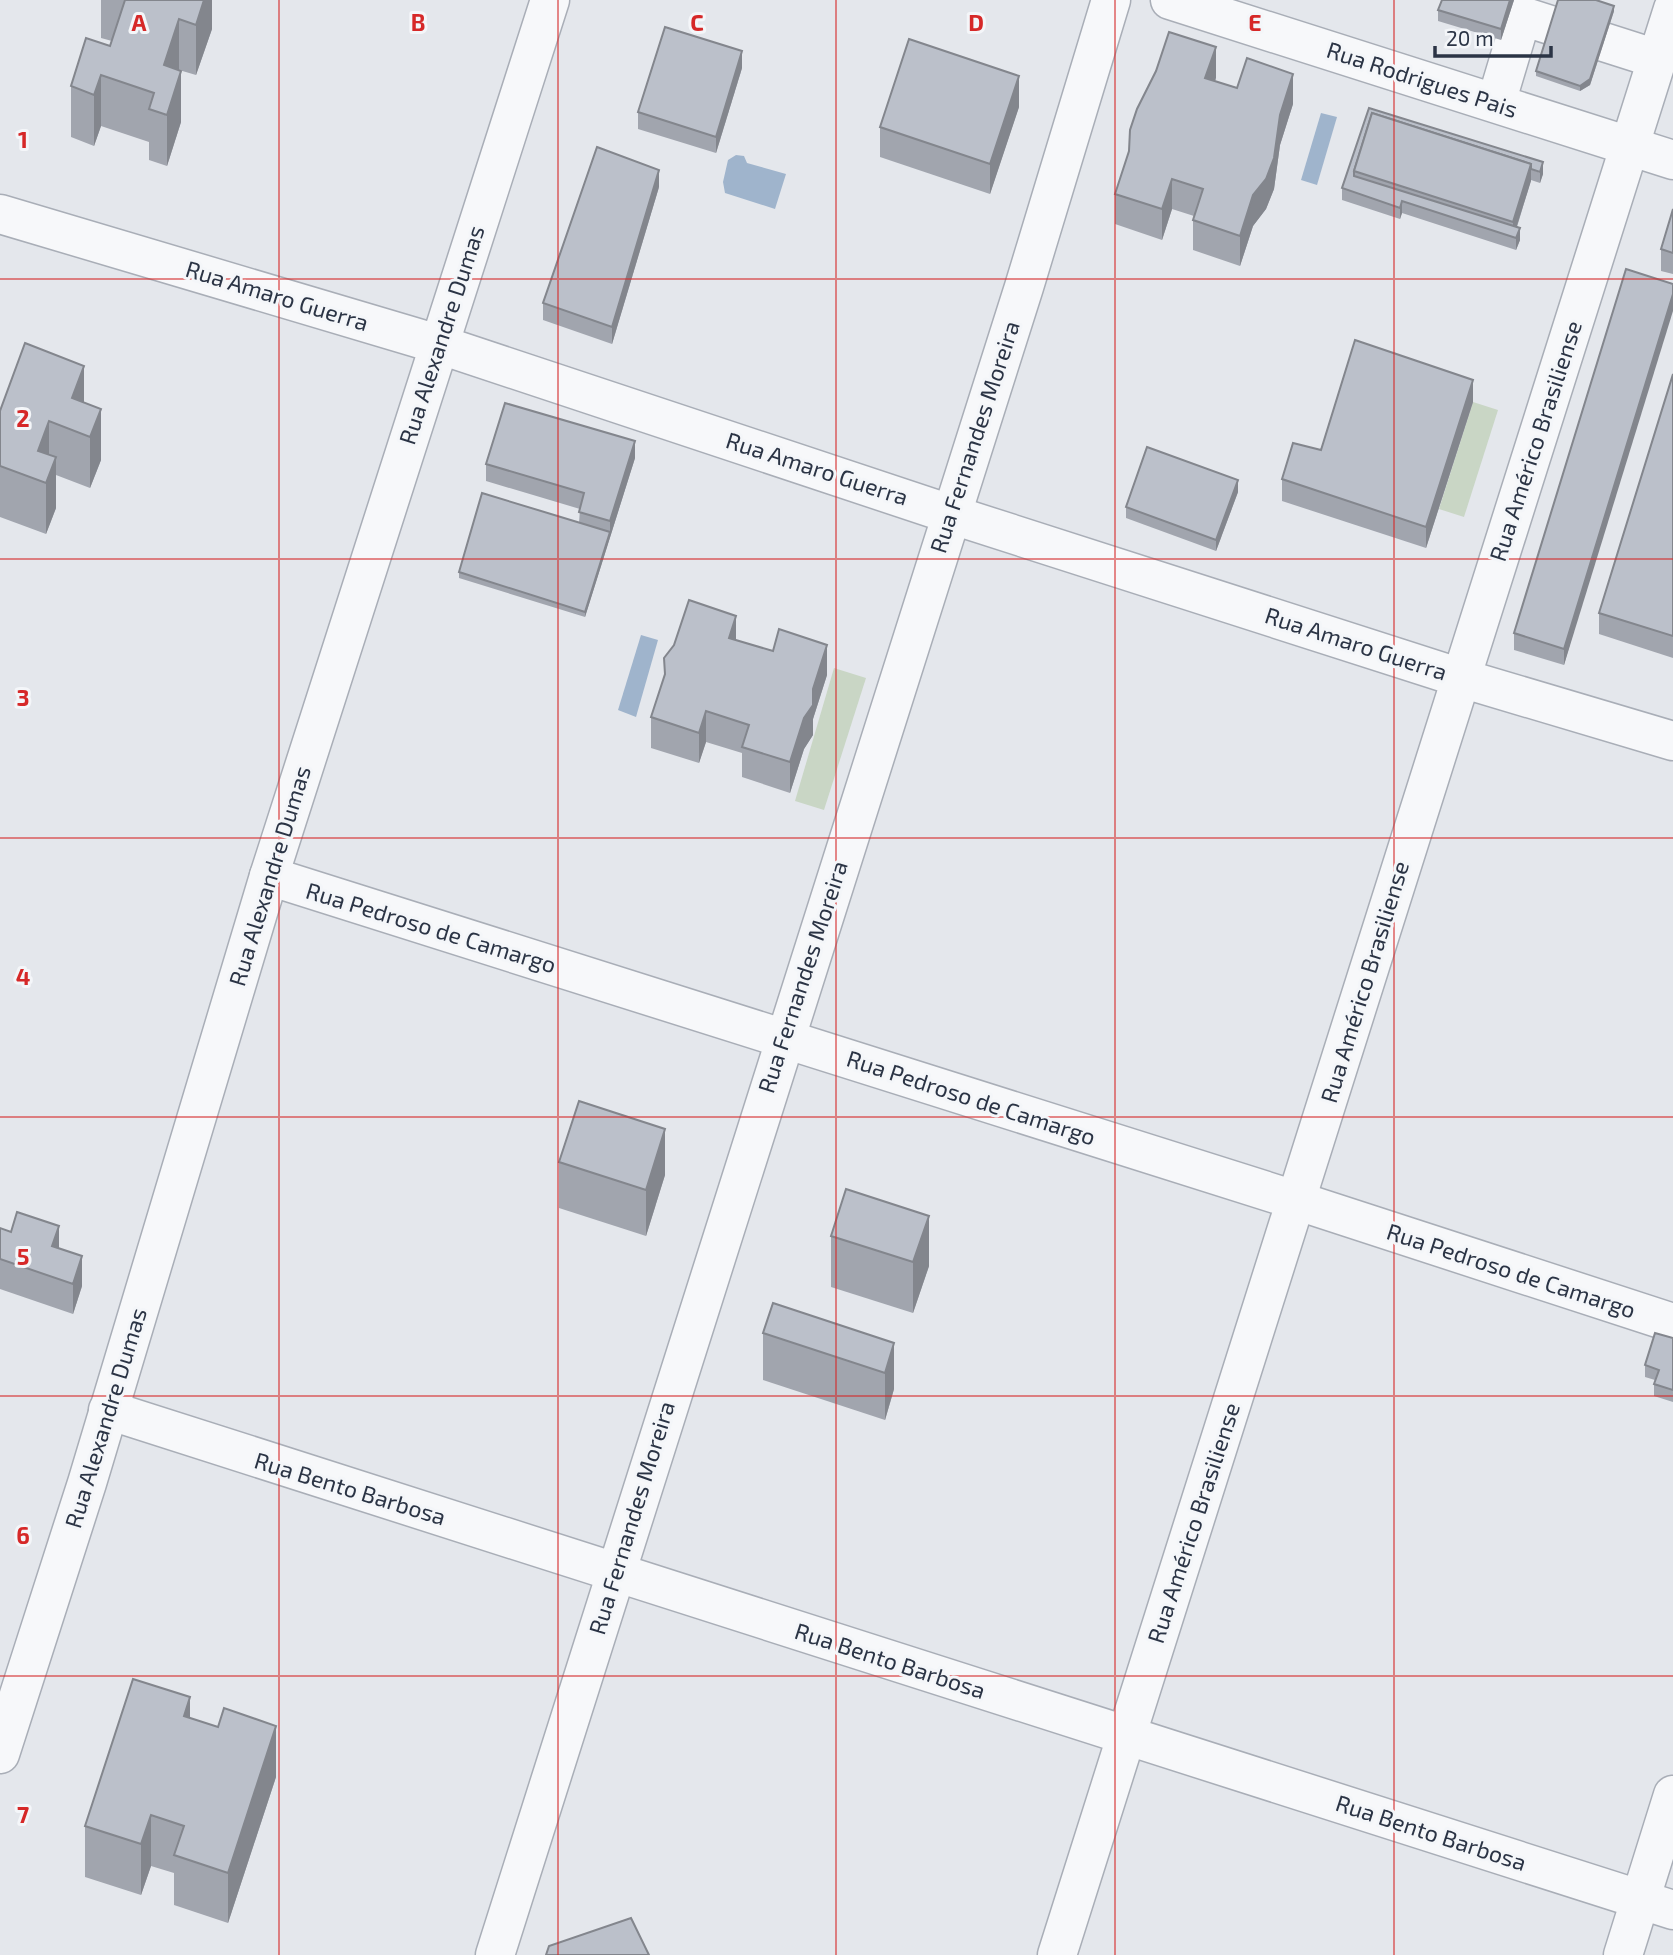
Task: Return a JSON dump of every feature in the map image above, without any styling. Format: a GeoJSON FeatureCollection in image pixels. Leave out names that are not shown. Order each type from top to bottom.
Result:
{"type":"FeatureCollection","features":[{"type":"Feature","properties":{"kind":"street","name":"Rua Alexandre Dumas"},"geometry":{"type":"LineString","coordinates":[[0,1754],[108,1410],[269,876],[550,0]]}},
{"type":"Feature","properties":{"kind":"street","name":"Rua Fernandes Moreira"},"geometry":{"type":"LineString","coordinates":[[495,1955],[1024,287],[1111,0]]}},
{"type":"Feature","properties":{"kind":"street","name":"Rua Rodrigues Pais"},"geometry":{"type":"LineString","coordinates":[[1170,0],[1673,160]]}},
{"type":"Feature","properties":{"kind":"street","name":"Rua Américo Brasiliense"},"geometry":{"type":"LineString","coordinates":[[1057,1955],[1298,1201],[1673,9]]}},
{"type":"Feature","properties":{"kind":"street"},"geometry":{"type":"LineString","coordinates":[[1496,103],[1522,16],[1657,59]]}},
{"type":"Feature","properties":{"kind":"street","name":"Rua Amaro Guerra"},"geometry":{"type":"LineString","coordinates":[[0,214],[441,345],[950,514],[1461,678],[1673,741]]}},
{"type":"Feature","properties":{"kind":"street","name":"Rua Pedroso de Camargo"},"geometry":{"type":"LineString","coordinates":[[269,876],[1298,1201],[1673,1323]]}},
{"type":"Feature","properties":{"kind":"street","name":"Rua Bento Barbosa"},"geometry":{"type":"LineString","coordinates":[[108,1410],[1657,1905]]}},
{"type":"Feature","properties":{"kind":"street"},"geometry":{"type":"LineString","coordinates":[[1623,1955],[1657,1905],[1673,1795]]}},
{"type":"Feature","properties":{"kind":"green space"},"geometry":{"type":"Polygon","coordinates":[[[1473,402],[1498,410],[1464,517],[1439,509],[1473,402]]]}},
{"type":"Feature","properties":{"kind":"green space"},"geometry":{"type":"Polygon","coordinates":[[[834,668],[866,678],[824,810],[795,801],[834,668]]]}},
{"type":"Feature","properties":{"kind":"water"},"geometry":{"type":"Polygon","coordinates":[[[1321,113],[1337,117],[1317,185],[1301,180],[1321,113]]]}},
{"type":"Feature","properties":{"kind":"water"},"geometry":{"type":"Polygon","coordinates":[[[736,155],[744,156],[747,163],[786,174],[775,209],[725,193],[723,182],[728,160],[736,155]]]}},
{"type":"Feature","properties":{"kind":"water"},"geometry":{"type":"Polygon","coordinates":[[[641,635],[658,640],[636,717],[618,710],[641,635]]]}},
{"type":"Feature","properties":{"kind":"building"},"geometry":{"type":"Polygon","coordinates":[[[125,0],[204,0],[196,25],[179,19],[164,65],[181,71],[167,115],[149,109],[154,93],[101,75],[94,95],[71,86],[86,38],[110,46],[125,0]]]}},
{"type":"Feature","properties":{"kind":"building"},"geometry":{"type":"Polygon","coordinates":[[[1442,0],[1510,0],[1501,29],[1438,10],[1442,0]]]}},
{"type":"Feature","properties":{"kind":"building"},"geometry":{"type":"Polygon","coordinates":[[[1558,0],[1596,0],[1614,6],[1590,79],[1580,86],[1536,71],[1558,0]]]}},
{"type":"Feature","properties":{"kind":"building"},"geometry":{"type":"Polygon","coordinates":[[[665,27],[742,51],[716,137],[638,112],[665,27]]]}},
{"type":"Feature","properties":{"kind":"building"},"geometry":{"type":"Polygon","coordinates":[[[1169,32],[1216,47],[1205,78],[1237,88],[1247,58],[1293,74],[1280,115],[1274,158],[1266,179],[1253,195],[1240,236],[1193,220],[1203,189],[1172,179],[1162,209],[1115,194],[1129,151],[1130,130],[1137,109],[1156,71],[1169,32]]]}},
{"type":"Feature","properties":{"kind":"building"},"geometry":{"type":"Polygon","coordinates":[[[909,39],[1019,76],[990,164],[880,127],[909,39]]]}},
{"type":"Feature","properties":{"kind":"building"},"geometry":{"type":"Polygon","coordinates":[[[1369,108],[1543,162],[1540,172],[1531,169],[1531,164],[1372,113],[1354,176],[1520,228],[1516,238],[1402,201],[1400,208],[1342,188],[1369,108]]]}},
{"type":"Feature","properties":{"kind":"building"},"geometry":{"type":"Polygon","coordinates":[[[1372,113],[1531,164],[1513,222],[1354,171],[1372,113]]]}},
{"type":"Feature","properties":{"kind":"building"},"geometry":{"type":"Polygon","coordinates":[[[597,147],[659,170],[612,327],[543,303],[597,147]]]}},
{"type":"Feature","properties":{"kind":"building"},"geometry":{"type":"Polygon","coordinates":[[[1673,209],[1673,253],[1661,249],[1673,209]]]}},
{"type":"Feature","properties":{"kind":"building"},"geometry":{"type":"Polygon","coordinates":[[[1626,269],[1673,284],[1673,294],[1564,649],[1514,633],[1626,269]]]}},
{"type":"Feature","properties":{"kind":"building"},"geometry":{"type":"Polygon","coordinates":[[[1355,340],[1473,380],[1426,527],[1282,479],[1293,443],[1321,450],[1355,340]]]}},
{"type":"Feature","properties":{"kind":"building"},"geometry":{"type":"Polygon","coordinates":[[[25,343],[84,366],[72,398],[101,409],[90,437],[49,421],[38,451],[56,457],[46,483],[0,466],[0,411],[25,343]]]}},
{"type":"Feature","properties":{"kind":"building"},"geometry":{"type":"Polygon","coordinates":[[[1673,374],[1673,636],[1599,613],[1673,374]]]}},
{"type":"Feature","properties":{"kind":"building"},"geometry":{"type":"Polygon","coordinates":[[[505,403],[635,441],[610,521],[579,512],[584,493],[486,464],[505,403]]]}},
{"type":"Feature","properties":{"kind":"building"},"geometry":{"type":"Polygon","coordinates":[[[1147,447],[1238,480],[1216,540],[1126,507],[1147,447]]]}},
{"type":"Feature","properties":{"kind":"building"},"geometry":{"type":"Polygon","coordinates":[[[482,493],[610,532],[585,612],[459,572],[482,493]]]}},
{"type":"Feature","properties":{"kind":"building"},"geometry":{"type":"Polygon","coordinates":[[[689,600],[736,616],[729,638],[773,651],[779,629],[827,645],[813,689],[813,705],[804,718],[790,762],[742,747],[749,725],[706,711],[699,733],[651,717],[665,674],[664,658],[674,645],[689,600]]]}},
{"type":"Feature","properties":{"kind":"building"},"geometry":{"type":"Polygon","coordinates":[[[579,1101],[665,1129],[646,1190],[559,1162],[579,1101]]]}},
{"type":"Feature","properties":{"kind":"building"},"geometry":{"type":"Polygon","coordinates":[[[846,1189],[929,1216],[913,1262],[831,1236],[846,1189]]]}},
{"type":"Feature","properties":{"kind":"building"},"geometry":{"type":"Polygon","coordinates":[[[17,1212],[59,1226],[52,1246],[82,1256],[73,1284],[0,1259],[0,1228],[11,1232],[17,1212]]]}},
{"type":"Feature","properties":{"kind":"building"},"geometry":{"type":"Polygon","coordinates":[[[773,1303],[894,1343],[885,1373],[763,1333],[773,1303]]]}},
{"type":"Feature","properties":{"kind":"building"},"geometry":{"type":"Polygon","coordinates":[[[1655,1333],[1673,1338],[1673,1390],[1654,1384],[1659,1370],[1645,1365],[1655,1333]]]}},
{"type":"Feature","properties":{"kind":"building"},"geometry":{"type":"Polygon","coordinates":[[[133,1679],[190,1697],[184,1716],[218,1727],[224,1708],[276,1726],[228,1873],[174,1855],[184,1826],[151,1815],[141,1844],[85,1826],[133,1679]]]}},
{"type":"Feature","properties":{"kind":"building"},"geometry":{"type":"Polygon","coordinates":[[[631,1918],[649,1955],[546,1955],[549,1946],[631,1918]]]}}]}
